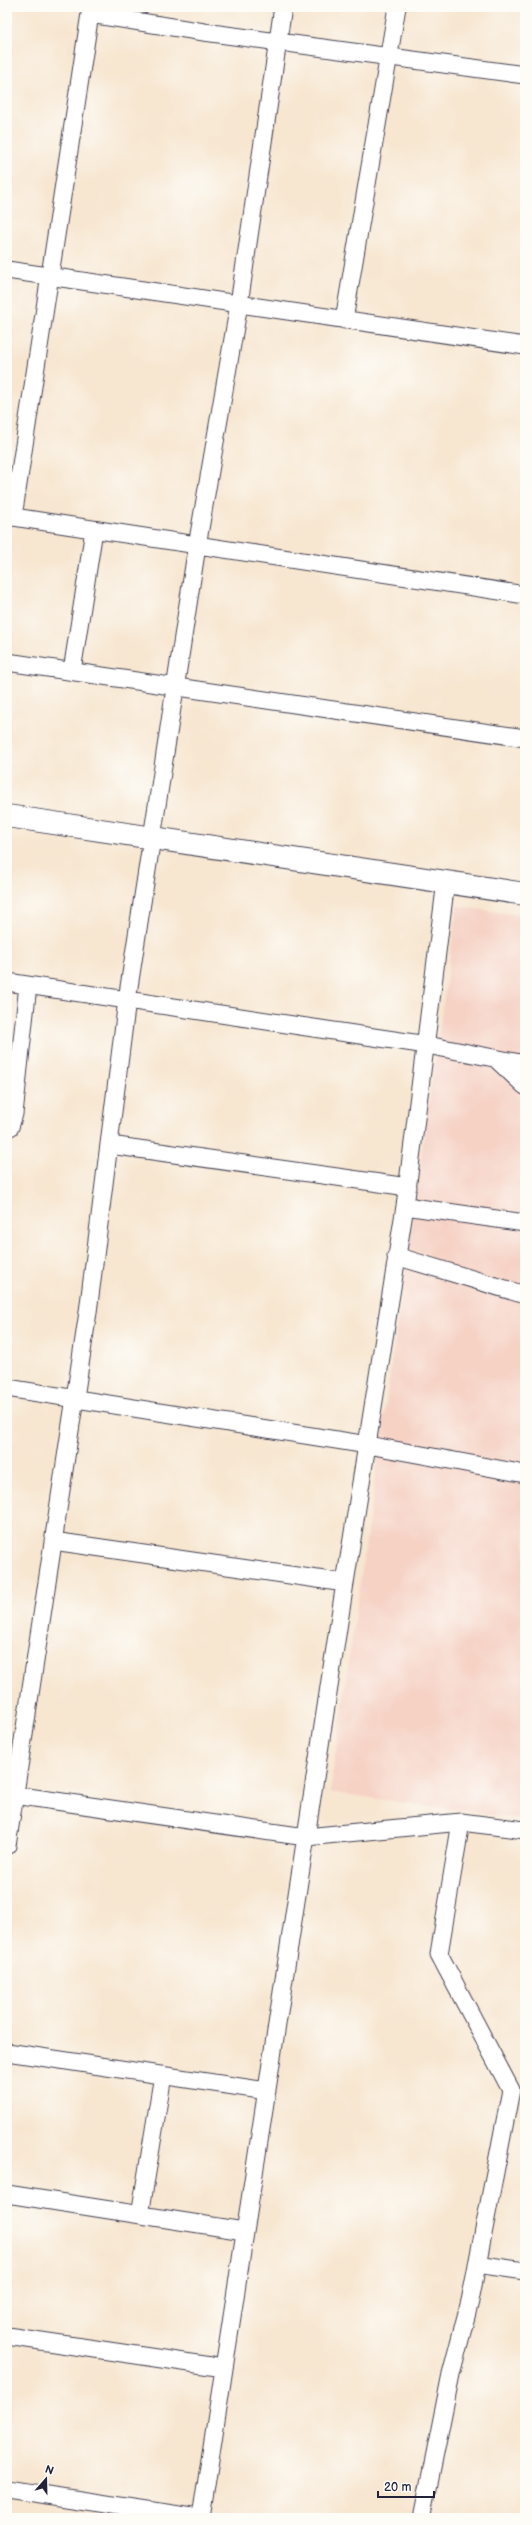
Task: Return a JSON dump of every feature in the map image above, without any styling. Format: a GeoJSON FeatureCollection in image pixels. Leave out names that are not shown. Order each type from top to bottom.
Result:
{"type":"FeatureCollection","features":[{"type":"Feature","properties":{"kind":"street"},"geometry":{"type":"LineString","coordinates":[[7,1846],[11,1795],[53,1541],[74,1400],[110,1145],[127,1000],[197,546],[239,304],[283,7]]}},
{"type":"Feature","properties":{"kind":"street"},"geometry":{"type":"LineString","coordinates":[[344,320],[390,57],[397,7]]}},
{"type":"Feature","properties":{"kind":"street"},"geometry":{"type":"LineString","coordinates":[[525,74],[278,42],[90,11],[10,516],[197,546],[525,595]]}},
{"type":"Feature","properties":{"kind":"street"},"geometry":{"type":"LineString","coordinates":[[7,270],[525,346]]}},
{"type":"Feature","properties":{"kind":"street"},"geometry":{"type":"LineString","coordinates":[[72,671],[94,530]]}},
{"type":"Feature","properties":{"kind":"street"},"geometry":{"type":"LineString","coordinates":[[7,662],[525,738]]}},
{"type":"Feature","properties":{"kind":"street"},"geometry":{"type":"LineString","coordinates":[[7,816],[525,894]]}},
{"type":"Feature","properties":{"kind":"street"},"geometry":{"type":"LineString","coordinates":[[7,2488],[200,2518],[306,1837],[344,1582],[368,1445],[396,1256],[408,1187],[427,1045],[446,881]]}},
{"type":"Feature","properties":{"kind":"street"},"geometry":{"type":"LineString","coordinates":[[7,982],[427,1045],[525,1064]]}},
{"type":"Feature","properties":{"kind":"street"},"geometry":{"type":"LineString","coordinates":[[7,1128],[10,1127],[14,1114],[28,985]]}},
{"type":"Feature","properties":{"kind":"street"},"geometry":{"type":"LineString","coordinates":[[495,1058],[525,1086]]}},
{"type":"Feature","properties":{"kind":"street"},"geometry":{"type":"LineString","coordinates":[[110,1145],[408,1187]]}},
{"type":"Feature","properties":{"kind":"street"},"geometry":{"type":"LineString","coordinates":[[405,1206],[525,1223]]}},
{"type":"Feature","properties":{"kind":"street"},"geometry":{"type":"LineString","coordinates":[[396,1256],[525,1295]]}},
{"type":"Feature","properties":{"kind":"street"},"geometry":{"type":"LineString","coordinates":[[7,1388],[74,1400],[368,1445],[525,1474]]}},
{"type":"Feature","properties":{"kind":"street"},"geometry":{"type":"LineString","coordinates":[[53,1541],[344,1582]]}},
{"type":"Feature","properties":{"kind":"street"},"geometry":{"type":"LineString","coordinates":[[11,1795],[306,1837],[461,1822],[525,1830]]}},
{"type":"Feature","properties":{"kind":"street"},"geometry":{"type":"LineString","coordinates":[[422,2518],[477,2264],[511,2090],[439,1954],[461,1822]]}},
{"type":"Feature","properties":{"kind":"street"},"geometry":{"type":"LineString","coordinates":[[7,2052],[267,2090]]}},
{"type":"Feature","properties":{"kind":"street"},"geometry":{"type":"LineString","coordinates":[[140,2215],[163,2075]]}},
{"type":"Feature","properties":{"kind":"street"},"geometry":{"type":"LineString","coordinates":[[7,2194],[244,2231]]}},
{"type":"Feature","properties":{"kind":"street"},"geometry":{"type":"LineString","coordinates":[[477,2264],[525,2271]]}},
{"type":"Feature","properties":{"kind":"street"},"geometry":{"type":"LineString","coordinates":[[7,2336],[224,2368]]}},
{"type":"Feature","properties":{"kind":"shaded area"},"geometry":{"type":"Polygon","coordinates":[[[457,906],[525,916],[525,1820],[330,1792],[457,906]]]}}]}
